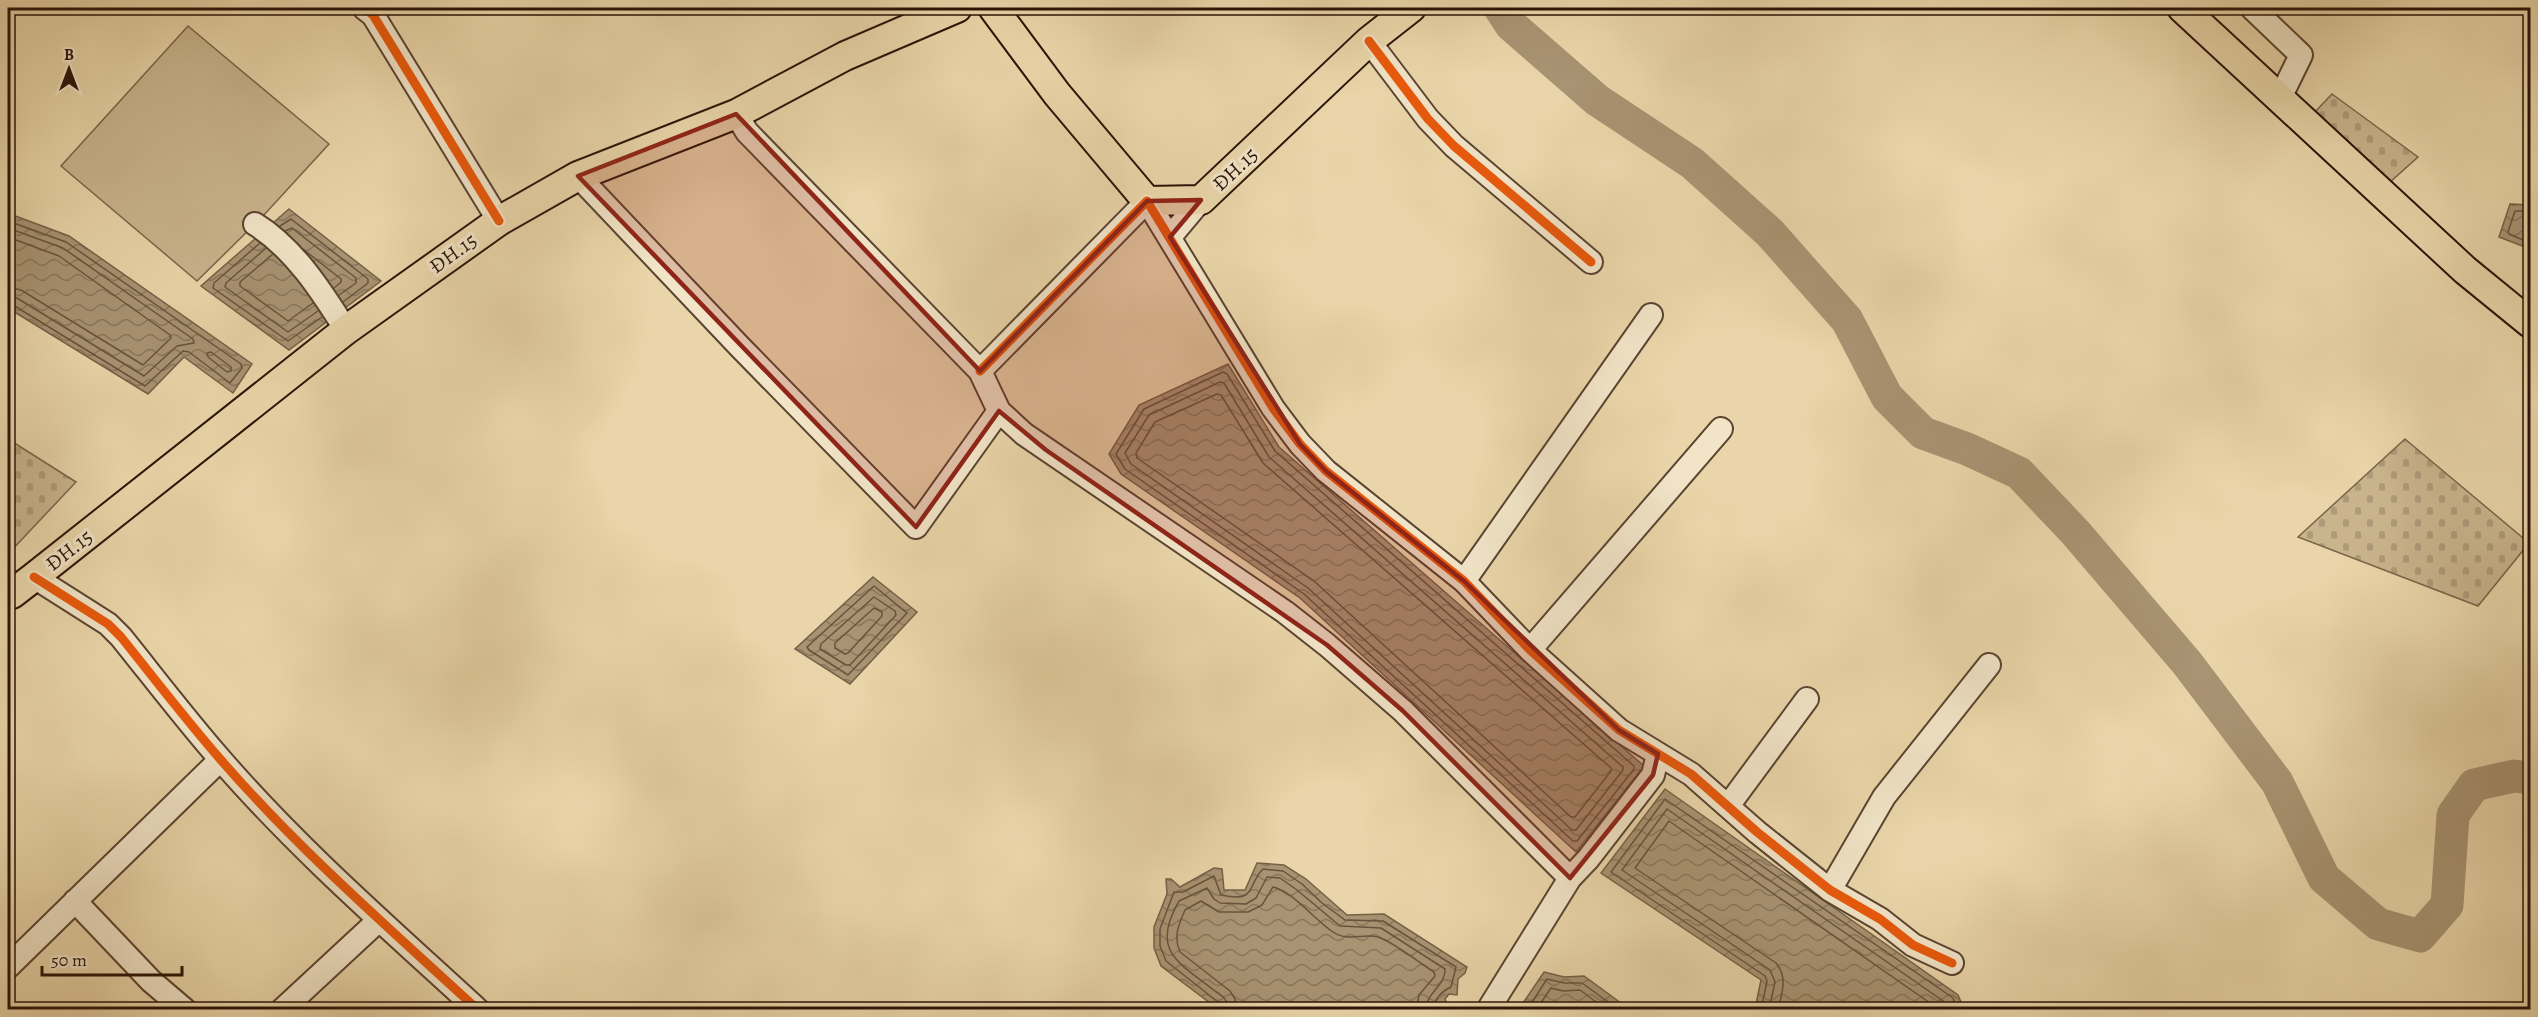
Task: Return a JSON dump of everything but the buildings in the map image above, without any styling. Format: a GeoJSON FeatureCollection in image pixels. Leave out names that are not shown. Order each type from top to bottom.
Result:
{"type":"FeatureCollection","features":[{"type":"Feature","properties":{"kind":"main road","name":"ĐH.15"},"geometry":{"type":"LineString","coordinates":[[9,595],[343,326],[499,221],[578,176],[736,114],[845,56],[957,8]]}},
{"type":"Feature","properties":{"kind":"main road"},"geometry":{"type":"LineString","coordinates":[[993,8],[1057,94],[1147,201]]}},
{"type":"Feature","properties":{"kind":"main road","name":"ĐH.15"},"geometry":{"type":"LineString","coordinates":[[1147,201],[1201,200],[1369,41],[1411,8]]}},
{"type":"Feature","properties":{"kind":"main road"},"geometry":{"type":"LineString","coordinates":[[2182,8],[2465,270],[2530,323]]}},
{"type":"Feature","properties":{"kind":"street"},"geometry":{"type":"LineString","coordinates":[[364,8],[373,15],[499,221]]}},
{"type":"Feature","properties":{"kind":"street"},"geometry":{"type":"LineString","coordinates":[[2252,8],[2301,55],[2280,100]]}},
{"type":"Feature","properties":{"kind":"street"},"geometry":{"type":"LineString","coordinates":[[1369,41],[1428,119],[1454,146],[1591,262]]}},
{"type":"Feature","properties":{"kind":"street"},"geometry":{"type":"LineString","coordinates":[[736,114],[747,132],[980,371],[999,411],[1046,450],[1285,612],[1327,645],[1402,711],[1570,878]]}},
{"type":"Feature","properties":{"kind":"street"},"geometry":{"type":"LineString","coordinates":[[578,176],[740,347],[916,527],[999,411]]}},
{"type":"Feature","properties":{"kind":"street"},"geometry":{"type":"LineString","coordinates":[[1170,237],[1201,200]]}},
{"type":"Feature","properties":{"kind":"street"},"geometry":{"type":"LineString","coordinates":[[980,371],[1147,201],[1273,408],[1300,444],[1326,471],[1464,581],[1530,650],[1656,764],[1691,774],[1757,832],[1830,890],[1890,926],[1913,945],[1952,963]]}},
{"type":"Feature","properties":{"kind":"street"},"geometry":{"type":"LineString","coordinates":[[255,224],[272,234],[312,280],[343,326]]}},
{"type":"Feature","properties":{"kind":"street"},"geometry":{"type":"LineString","coordinates":[[1464,581],[1651,315]]}},
{"type":"Feature","properties":{"kind":"street"},"geometry":{"type":"LineString","coordinates":[[1530,650],[1721,429]]}},
{"type":"Feature","properties":{"kind":"street"},"geometry":{"type":"LineString","coordinates":[[34,577],[108,624],[220,759],[271,814],[379,920],[478,1010]]}},
{"type":"Feature","properties":{"kind":"street"},"geometry":{"type":"LineString","coordinates":[[1830,890],[1884,797],[1989,665]]}},
{"type":"Feature","properties":{"kind":"street"},"geometry":{"type":"LineString","coordinates":[[1728,806],[1807,699]]}},
{"type":"Feature","properties":{"kind":"street"},"geometry":{"type":"LineString","coordinates":[[8,967],[220,759]]}},
{"type":"Feature","properties":{"kind":"street"},"geometry":{"type":"LineString","coordinates":[[1488,1010],[1570,878],[1588,859],[1656,764]]}},
{"type":"Feature","properties":{"kind":"street"},"geometry":{"type":"LineString","coordinates":[[75,901],[151,981],[185,1010]]}},
{"type":"Feature","properties":{"kind":"street"},"geometry":{"type":"LineString","coordinates":[[282,1010],[379,920]]}},
{"type":"Feature","properties":{"kind":"highlighted area"},"geometry":{"type":"Polygon","coordinates":[[[736,114],[980,371],[1147,201],[1201,200],[1170,237],[1300,444],[1326,471],[1464,581],[1619,730],[1658,754],[1653,775],[1570,878],[1403,711],[1327,645],[1046,450],[999,411],[916,527],[578,176],[736,114]]]}},
{"type":"Feature","properties":{"kind":"green space"},"geometry":{"type":"Polygon","coordinates":[[[188,26],[329,144],[263,216],[197,281],[61,166],[188,26]]]}},
{"type":"Feature","properties":{"kind":"green space"},"geometry":{"type":"Polygon","coordinates":[[[2332,94],[2418,157],[2389,183],[2313,114],[2332,94]]]}},
{"type":"Feature","properties":{"kind":"green space"},"geometry":{"type":"Polygon","coordinates":[[[8,439],[76,482],[8,554],[8,439]]]}},
{"type":"Feature","properties":{"kind":"green space"},"geometry":{"type":"Polygon","coordinates":[[[2405,439],[2529,543],[2478,606],[2298,537],[2405,439]]]}},
{"type":"Feature","properties":{"kind":"water"},"geometry":{"type":"Polygon","coordinates":[[[2510,204],[2530,205],[2530,249],[2499,237],[2510,204]]]}},
{"type":"Feature","properties":{"kind":"water"},"geometry":{"type":"Polygon","coordinates":[[[289,209],[381,281],[289,350],[201,286],[289,209]]]}},
{"type":"Feature","properties":{"kind":"water"},"geometry":{"type":"Polygon","coordinates":[[[10,214],[69,236],[252,364],[233,393],[184,357],[148,394],[8,308],[8,217],[10,214]]]}},
{"type":"Feature","properties":{"kind":"water"},"geometry":{"type":"Polygon","coordinates":[[[1228,364],[1279,447],[1644,766],[1576,852],[1300,598],[1121,474],[1109,454],[1139,405],[1228,364]]]}},
{"type":"Feature","properties":{"kind":"water"},"geometry":{"type":"Polygon","coordinates":[[[873,577],[917,612],[850,684],[795,649],[873,577]]]}},
{"type":"Feature","properties":{"kind":"water"},"geometry":{"type":"Polygon","coordinates":[[[1665,789],[1958,995],[1964,1009],[1755,1009],[1761,980],[1601,873],[1665,789]]]}},
{"type":"Feature","properties":{"kind":"water"},"geometry":{"type":"Polygon","coordinates":[[[1257,863],[1284,865],[1306,879],[1347,915],[1384,914],[1467,967],[1465,973],[1458,979],[1457,995],[1449,994],[1445,999],[1447,1004],[1440,1004],[1438,1009],[1218,1009],[1161,966],[1154,948],[1154,927],[1167,894],[1166,879],[1171,879],[1180,887],[1214,868],[1222,869],[1224,890],[1245,890],[1257,863]]]}},
{"type":"Feature","properties":{"kind":"water"},"geometry":{"type":"Polygon","coordinates":[[[1544,972],[1564,977],[1584,976],[1629,1009],[1519,1009],[1544,972]]]}},
{"type":"Feature","properties":{"kind":"waterway"},"geometry":{"type":"LineString","coordinates":[[1500,8],[1511,25],[1597,100],[1692,163],[1770,233],[1847,320],[1887,397],[1923,433],[1967,449],[2019,473],[2075,532],[2187,663],[2277,782],[2324,878],[2378,924],[2420,936],[2447,905],[2453,815],[2474,785],[2514,776],[2530,778]]}},
{"type":"Feature","properties":{"kind":"cycle path"},"geometry":{"type":"LineString","coordinates":[[364,8],[373,15],[499,221]]}},
{"type":"Feature","properties":{"kind":"cycle path"},"geometry":{"type":"LineString","coordinates":[[1369,41],[1428,119],[1454,146],[1591,262]]}},
{"type":"Feature","properties":{"kind":"cycle path"},"geometry":{"type":"LineString","coordinates":[[980,371],[1147,201],[1273,408],[1300,444],[1326,471],[1464,581],[1530,650],[1619,730],[1691,774],[1757,832],[1830,890],[1880,919],[1913,945],[1952,963]]}},
{"type":"Feature","properties":{"kind":"cycle path"},"geometry":{"type":"LineString","coordinates":[[34,577],[108,624],[221,760],[282,826],[478,1010]]}}]}
